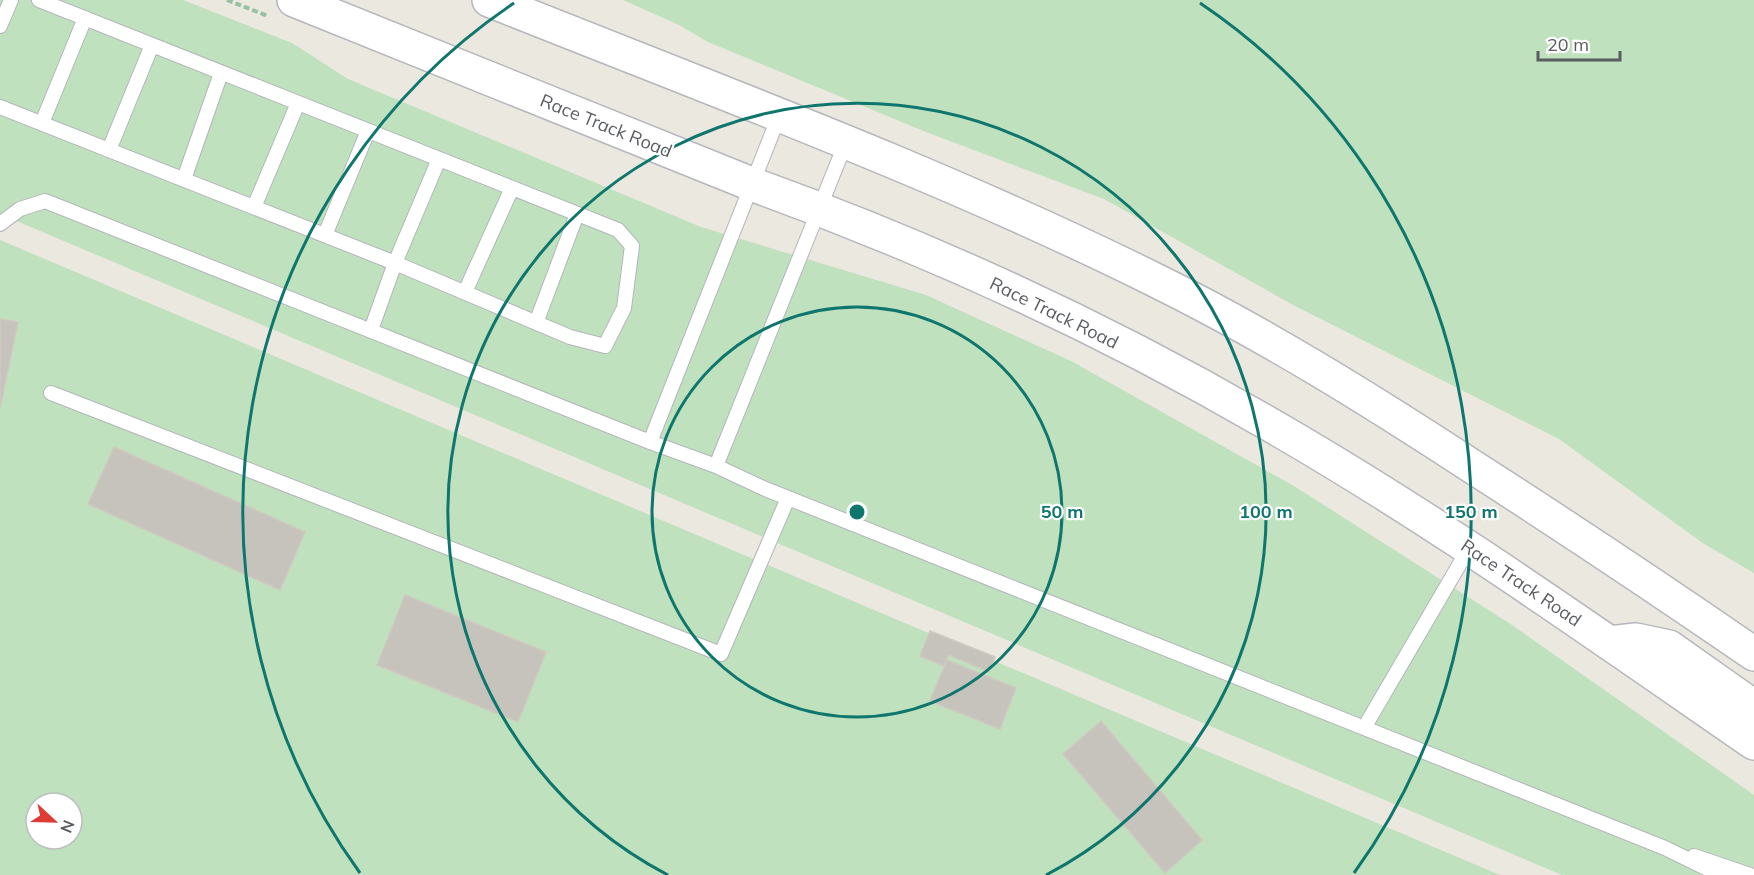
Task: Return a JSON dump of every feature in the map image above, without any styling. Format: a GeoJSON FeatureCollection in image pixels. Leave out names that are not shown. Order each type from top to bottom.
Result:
{"type":"FeatureCollection","features":[{"type":"Feature","properties":{"kind":"main road"},"geometry":{"type":"LineString","coordinates":[[489,0],[846,142],[1153,278],[1262,336],[1377,405],[1629,568],[1754,654]]}},
{"type":"Feature","properties":{"kind":"main road","name":"Race Track Road"},"geometry":{"type":"LineString","coordinates":[[282,9],[820,209],[954,266],[1152,360],[1263,420],[1468,548],[1754,743]]}},
{"type":"Feature","properties":{"kind":"main road"},"geometry":{"type":"LineString","coordinates":[[1609,643],[1636,640],[1669,647],[1754,707]]}},
{"type":"Feature","properties":{"kind":"lane"},"geometry":{"type":"LineString","coordinates":[[0,26],[11,0]]}},
{"type":"Feature","properties":{"kind":"lane"},"geometry":{"type":"LineString","coordinates":[[0,107],[325,235],[570,338],[605,345],[624,308],[632,246],[618,230],[39,0]]}},
{"type":"Feature","properties":{"kind":"lane"},"geometry":{"type":"LineString","coordinates":[[42,123],[85,18]]}},
{"type":"Feature","properties":{"kind":"lane"},"geometry":{"type":"LineString","coordinates":[[109,150],[152,45]]}},
{"type":"Feature","properties":{"kind":"lane"},"geometry":{"type":"LineString","coordinates":[[184,180],[221,73]]}},
{"type":"Feature","properties":{"kind":"lane"},"geometry":{"type":"LineString","coordinates":[[255,207],[298,103]]}},
{"type":"Feature","properties":{"kind":"lane"},"geometry":{"type":"LineString","coordinates":[[650,442],[754,185],[779,116]]}},
{"type":"Feature","properties":{"kind":"lane"},"geometry":{"type":"LineString","coordinates":[[325,235],[368,131]]}},
{"type":"Feature","properties":{"kind":"lane"},"geometry":{"type":"LineString","coordinates":[[716,466],[846,142]]}},
{"type":"Feature","properties":{"kind":"lane"},"geometry":{"type":"LineString","coordinates":[[371,330],[394,263],[439,159]]}},
{"type":"Feature","properties":{"kind":"lane"},"geometry":{"type":"LineString","coordinates":[[465,292],[512,188]]}},
{"type":"Feature","properties":{"kind":"lane"},"geometry":{"type":"LineString","coordinates":[[0,224],[20,209],[45,201],[650,442],[716,466],[789,498],[1665,848],[1720,875]]}},
{"type":"Feature","properties":{"kind":"lane"},"geometry":{"type":"LineString","coordinates":[[536,323],[578,214]]}},
{"type":"Feature","properties":{"kind":"lane"},"geometry":{"type":"LineString","coordinates":[[51,393],[721,654],[789,498]]}},
{"type":"Feature","properties":{"kind":"lane"},"geometry":{"type":"LineString","coordinates":[[1365,728],[1468,548]]}},
{"type":"Feature","properties":{"kind":"lane"},"geometry":{"type":"LineString","coordinates":[[1665,848],[1718,862],[1750,875]]}},
{"type":"Feature","properties":{"kind":"path"},"geometry":{"type":"LineString","coordinates":[[227,0],[282,9]]}},
{"type":"Feature","properties":{"kind":"green space"},"geometry":{"type":"Polygon","coordinates":[[[0,0],[183,0],[292,43],[348,79],[701,227],[926,295],[1071,361],[1294,486],[1512,625],[1754,795],[1754,875],[1562,875],[0,214],[0,0]]]}},
{"type":"Feature","properties":{"kind":"green space"},"geometry":{"type":"Polygon","coordinates":[[[623,0],[1754,0],[1754,573],[1704,544],[1559,439],[1295,306],[1104,199],[926,132],[708,42],[679,25],[623,0]]]}},
{"type":"Feature","properties":{"kind":"green space"},"geometry":{"type":"Polygon","coordinates":[[[0,240],[1500,875],[0,875],[0,240]]]}},
{"type":"Feature","properties":{"kind":"building"},"geometry":{"type":"Polygon","coordinates":[[[0,319],[18,322],[0,408],[0,319]]]}},
{"type":"Feature","properties":{"kind":"building"},"geometry":{"type":"Polygon","coordinates":[[[114,447],[305,532],[280,590],[88,504],[114,447]]]}},
{"type":"Feature","properties":{"kind":"building"},"geometry":{"type":"Polygon","coordinates":[[[405,595],[546,652],[518,722],[377,665],[405,595]]]}},
{"type":"Feature","properties":{"kind":"building"},"geometry":{"type":"Polygon","coordinates":[[[930,631],[995,657],[989,672],[949,655],[944,666],[920,656],[930,631]]]}},
{"type":"Feature","properties":{"kind":"building"},"geometry":{"type":"Polygon","coordinates":[[[947,660],[1016,688],[1000,729],[930,701],[947,660]]]}},
{"type":"Feature","properties":{"kind":"building"},"geometry":{"type":"Polygon","coordinates":[[[1101,721],[1202,840],[1165,873],[1063,754],[1101,721]]]}}]}
